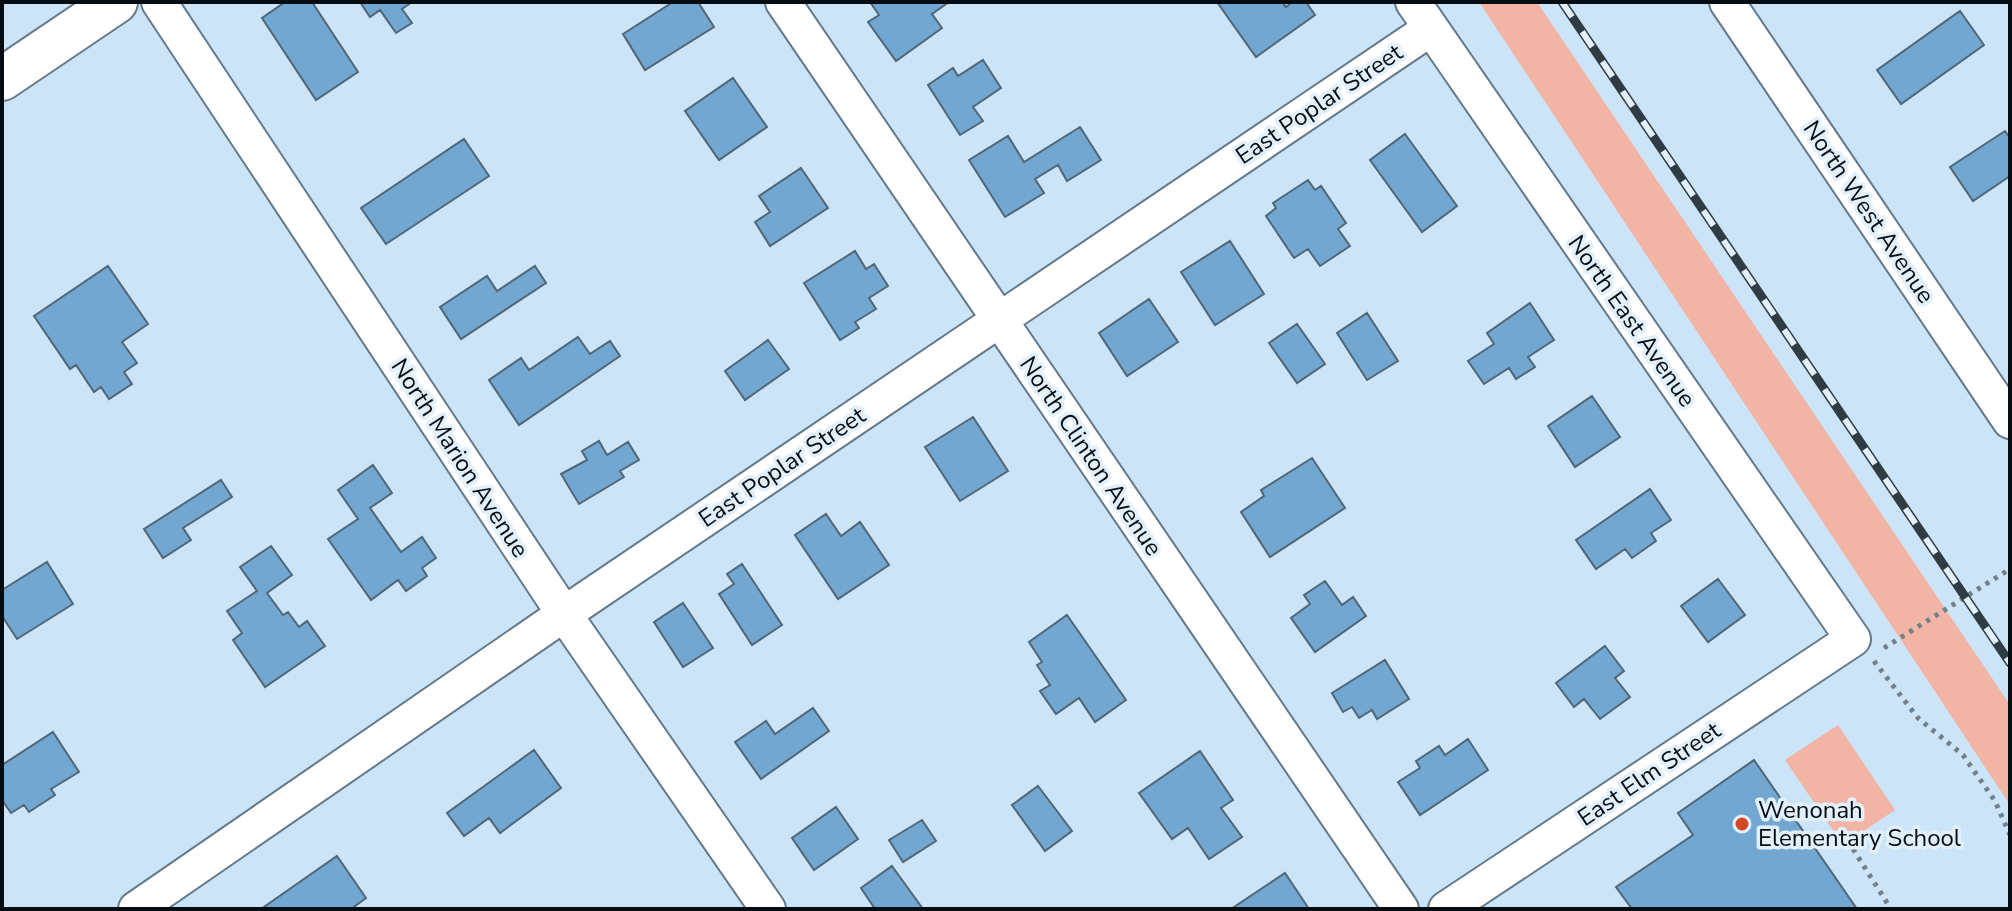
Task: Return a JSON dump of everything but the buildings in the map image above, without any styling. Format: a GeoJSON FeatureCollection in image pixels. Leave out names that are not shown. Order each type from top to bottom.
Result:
{"type":"FeatureCollection","features":[{"type":"Feature","properties":{"kind":"street"},"geometry":{"type":"LineString","coordinates":[[2,79],[116,2]]}},
{"type":"Feature","properties":{"kind":"street","name":"North Marion Avenue"},"geometry":{"type":"LineString","coordinates":[[159,2],[564,614],[768,909]]}},
{"type":"Feature","properties":{"kind":"street","name":"North Clinton Avenue"},"geometry":{"type":"LineString","coordinates":[[783,2],[1401,909]]}},
{"type":"Feature","properties":{"kind":"street","name":"North West Avenue"},"geometry":{"type":"LineString","coordinates":[[1727,2],[2010,421]]}},
{"type":"Feature","properties":{"kind":"street","name":"East Poplar Street"},"geometry":{"type":"LineString","coordinates":[[136,909],[998,320],[1422,15]]}},
{"type":"Feature","properties":{"kind":"street","name":"North East Avenue"},"geometry":{"type":"LineString","coordinates":[[1422,15],[1860,646]]}},
{"type":"Feature","properties":{"kind":"street","name":"East Elm Street"},"geometry":{"type":"LineString","coordinates":[[1446,909],[1860,646]]}},
{"type":"Feature","properties":{"kind":"path"},"geometry":{"type":"LineString","coordinates":[[1860,646],[1885,648],[2010,569]]}},
{"type":"Feature","properties":{"kind":"path"},"geometry":{"type":"LineString","coordinates":[[1860,646],[1918,718],[1963,755],[1995,801],[2010,835]]}},
{"type":"Feature","properties":{"kind":"path"},"geometry":{"type":"LineString","coordinates":[[1853,849],[1891,909]]}},
{"type":"Feature","properties":{"kind":"shaded area"},"geometry":{"type":"Polygon","coordinates":[[[1479,2],[1537,2],[2010,705],[2010,805],[1479,2]]]}},
{"type":"Feature","properties":{"kind":"shaded area"},"geometry":{"type":"Polygon","coordinates":[[[1838,725],[1895,810],[1843,845],[1785,760],[1838,725]]]}},
{"type":"Feature","properties":{"kind":"railway"},"geometry":{"type":"LineString","coordinates":[[1562,2],[2010,663]]}},
{"type":"Feature","properties":{"kind":"place","name":"Wenonah Elementary School"},"geometry":{"type":"Point","coordinates":[1742,824]}}]}
